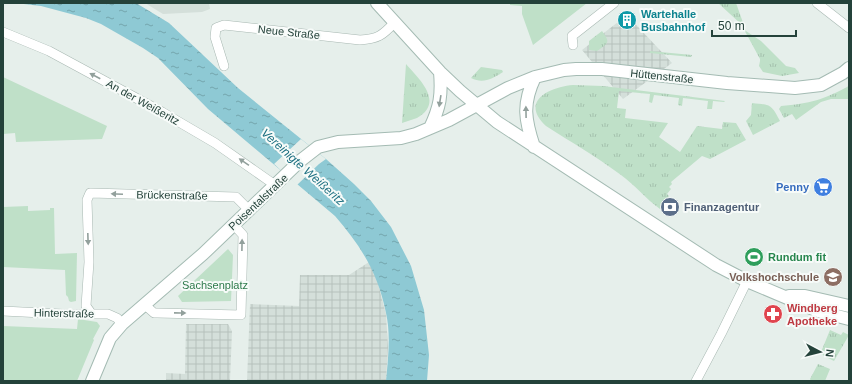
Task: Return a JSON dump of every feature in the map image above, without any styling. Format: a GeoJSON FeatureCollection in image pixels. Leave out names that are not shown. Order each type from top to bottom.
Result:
{"type":"FeatureCollection","features":[{"type":"Feature","properties":{"kind":"main road"},"geometry":{"type":"LineString","coordinates":[[377,3],[394,23],[460,92],[497,122],[534,147],[716,265],[746,282],[818,311],[849,319]]}},
{"type":"Feature","properties":{"kind":"main road","name":"Hüttenstraße"},"geometry":{"type":"LineString","coordinates":[[476,105],[506,89],[535,77],[564,70],[602,69],[727,83],[795,88],[821,85],[849,68]]}},
{"type":"Feature","properties":{"kind":"main road"},"geometry":{"type":"LineString","coordinates":[[430,128],[440,103],[440,72]]}},
{"type":"Feature","properties":{"kind":"main road"},"geometry":{"type":"LineString","coordinates":[[534,147],[525,114],[526,99],[535,77]]}},
{"type":"Feature","properties":{"kind":"main road","name":"Poisentalstraße"},"geometry":{"type":"LineString","coordinates":[[92,381],[110,338],[122,324],[203,254],[233,224],[315,149],[324,145],[338,142],[402,138],[449,120],[476,105]]}},
{"type":"Feature","properties":{"kind":"main road"},"geometry":{"type":"LineString","coordinates":[[782,296],[805,296],[849,306]]}},
{"type":"Feature","properties":{"kind":"street"},"geometry":{"type":"LineString","coordinates":[[573,45],[572,36],[614,3]]}},
{"type":"Feature","properties":{"kind":"street"},"geometry":{"type":"LineString","coordinates":[[817,3],[849,28]]}},
{"type":"Feature","properties":{"kind":"street","name":"Neue Straße"},"geometry":{"type":"LineString","coordinates":[[224,66],[215,37],[216,28],[224,25],[371,40],[378,37],[394,23]]}},
{"type":"Feature","properties":{"kind":"street","name":"An der Weißeritz"},"geometry":{"type":"LineString","coordinates":[[3,32],[48,51],[162,112],[215,143],[275,185]]}},
{"type":"Feature","properties":{"kind":"street","name":"Brückenstraße"},"geometry":{"type":"LineString","coordinates":[[91,313],[86,306],[89,262],[87,200],[90,193],[236,197],[249,210]]}},
{"type":"Feature","properties":{"kind":"street"},"geometry":{"type":"LineString","coordinates":[[144,304],[157,313],[241,315],[243,235],[233,224]]}},
{"type":"Feature","properties":{"kind":"street"},"geometry":{"type":"LineString","coordinates":[[696,381],[746,282]]}},
{"type":"Feature","properties":{"kind":"street","name":"Hinterstraße"},"geometry":{"type":"LineString","coordinates":[[3,310],[62,314],[108,314],[117,318],[122,324]]}},
{"type":"Feature","properties":{"kind":"shaded area"},"geometry":{"type":"Polygon","coordinates":[[[145,3],[209,3],[210,9],[202,12],[163,14],[145,3]]]}},
{"type":"Feature","properties":{"kind":"shaded area"},"geometry":{"type":"Polygon","coordinates":[[[627,15],[672,63],[623,99],[582,50],[627,15]]]}},
{"type":"Feature","properties":{"kind":"shaded area"},"geometry":{"type":"Polygon","coordinates":[[[369,262],[377,280],[386,314],[388,347],[386,381],[247,381],[250,304],[299,306],[300,275],[349,275],[369,262]]]}},
{"type":"Feature","properties":{"kind":"shaded area"},"geometry":{"type":"Polygon","coordinates":[[[186,324],[228,324],[232,331],[230,381],[166,381],[166,373],[185,374],[186,324]]]}},
{"type":"Feature","properties":{"kind":"green space"},"geometry":{"type":"Polygon","coordinates":[[[510,3],[587,3],[533,45],[522,14],[522,6],[510,5],[510,3]]]}},
{"type":"Feature","properties":{"kind":"green space"},"geometry":{"type":"Polygon","coordinates":[[[718,3],[736,3],[746,31],[761,41],[786,66],[795,68],[799,73],[782,76],[763,72],[759,66],[760,59],[741,24],[718,3]]]}},
{"type":"Feature","properties":{"kind":"green space"},"geometry":{"type":"Polygon","coordinates":[[[602,31],[607,38],[606,44],[597,51],[589,50],[589,41],[602,31]]]}},
{"type":"Feature","properties":{"kind":"green space"},"geometry":{"type":"Polygon","coordinates":[[[650,51],[692,55],[691,57],[650,53],[650,51]]]}},
{"type":"Feature","properties":{"kind":"green space"},"geometry":{"type":"Polygon","coordinates":[[[406,64],[423,83],[429,98],[429,105],[425,112],[417,118],[402,123],[406,64]]]}},
{"type":"Feature","properties":{"kind":"green space"},"geometry":{"type":"Polygon","coordinates":[[[481,67],[502,70],[503,72],[495,77],[483,81],[471,78],[481,67]]]}},
{"type":"Feature","properties":{"kind":"green space"},"geometry":{"type":"Polygon","coordinates":[[[3,77],[107,126],[102,139],[16,142],[15,133],[3,134],[3,77]]]}},
{"type":"Feature","properties":{"kind":"green space"},"geometry":{"type":"Polygon","coordinates":[[[573,85],[603,86],[725,101],[713,101],[712,109],[707,109],[708,101],[683,98],[682,106],[678,105],[679,98],[654,95],[652,103],[649,102],[650,94],[619,91],[617,108],[626,109],[625,118],[668,123],[659,137],[680,152],[697,126],[722,129],[723,122],[736,123],[746,140],[710,159],[702,156],[671,182],[672,184],[669,187],[671,189],[667,194],[669,196],[660,209],[621,175],[546,126],[538,117],[536,109],[537,103],[541,97],[547,92],[555,89],[573,85]]]}},
{"type":"Feature","properties":{"kind":"green space"},"geometry":{"type":"Polygon","coordinates":[[[849,86],[849,99],[831,99],[821,102],[796,120],[792,114],[784,118],[779,109],[781,106],[800,104],[816,100],[849,86]]]}},
{"type":"Feature","properties":{"kind":"green space"},"geometry":{"type":"Polygon","coordinates":[[[752,103],[770,106],[780,121],[753,135],[746,121],[751,115],[752,103]]]}},
{"type":"Feature","properties":{"kind":"green space"},"geometry":{"type":"Polygon","coordinates":[[[28,206],[28,211],[50,210],[50,208],[54,208],[55,254],[77,253],[76,301],[69,301],[66,295],[65,270],[3,267],[3,207],[28,206]]]}},
{"type":"Feature","properties":{"kind":"green space","name":"Sachsenplatz"},"geometry":{"type":"Polygon","coordinates":[[[228,249],[233,255],[231,301],[182,302],[178,296],[228,249]]]}},
{"type":"Feature","properties":{"kind":"green space"},"geometry":{"type":"Polygon","coordinates":[[[78,319],[97,322],[100,326],[93,339],[94,340],[77,381],[3,381],[3,326],[77,329],[78,319]]]}},
{"type":"Feature","properties":{"kind":"green space"},"geometry":{"type":"Polygon","coordinates":[[[830,330],[841,335],[843,332],[849,335],[834,361],[824,356],[821,352],[830,330]]]}},
{"type":"Feature","properties":{"kind":"green space"},"geometry":{"type":"Polygon","coordinates":[[[818,364],[830,369],[825,381],[811,381],[810,379],[818,364]]]}},
{"type":"Feature","properties":{"kind":"water","name":"Vereinigte Weißeritz"},"geometry":{"type":"Polygon","coordinates":[[[15,3],[136,3],[169,23],[238,88],[326,159],[354,184],[371,201],[391,227],[411,266],[424,310],[429,355],[427,381],[386,381],[389,347],[388,321],[383,299],[367,261],[353,238],[335,216],[208,109],[158,58],[143,48],[101,24],[86,18],[41,6],[15,3]]]}},
{"type":"Feature","properties":{"kind":"pier"},"geometry":{"type":"Polygon","coordinates":[[[301,139],[326,159],[297,185],[274,164],[301,139]]]}},
{"type":"Feature","properties":{"kind":"place","name":"Wartehalle Busbahnhof"},"geometry":{"type":"Point","coordinates":[627,20]}},
{"type":"Feature","properties":{"kind":"place","name":"Penny"},"geometry":{"type":"Point","coordinates":[823,187]}},
{"type":"Feature","properties":{"kind":"place","name":"Finanzagentur"},"geometry":{"type":"Point","coordinates":[670,207]}},
{"type":"Feature","properties":{"kind":"place","name":"Rundum fit"},"geometry":{"type":"Point","coordinates":[754,257]}},
{"type":"Feature","properties":{"kind":"place","name":"Volkshochschule"},"geometry":{"type":"Point","coordinates":[833,277]}},
{"type":"Feature","properties":{"kind":"place","name":"Windberg Apotheke"},"geometry":{"type":"Point","coordinates":[773,314]}}]}
